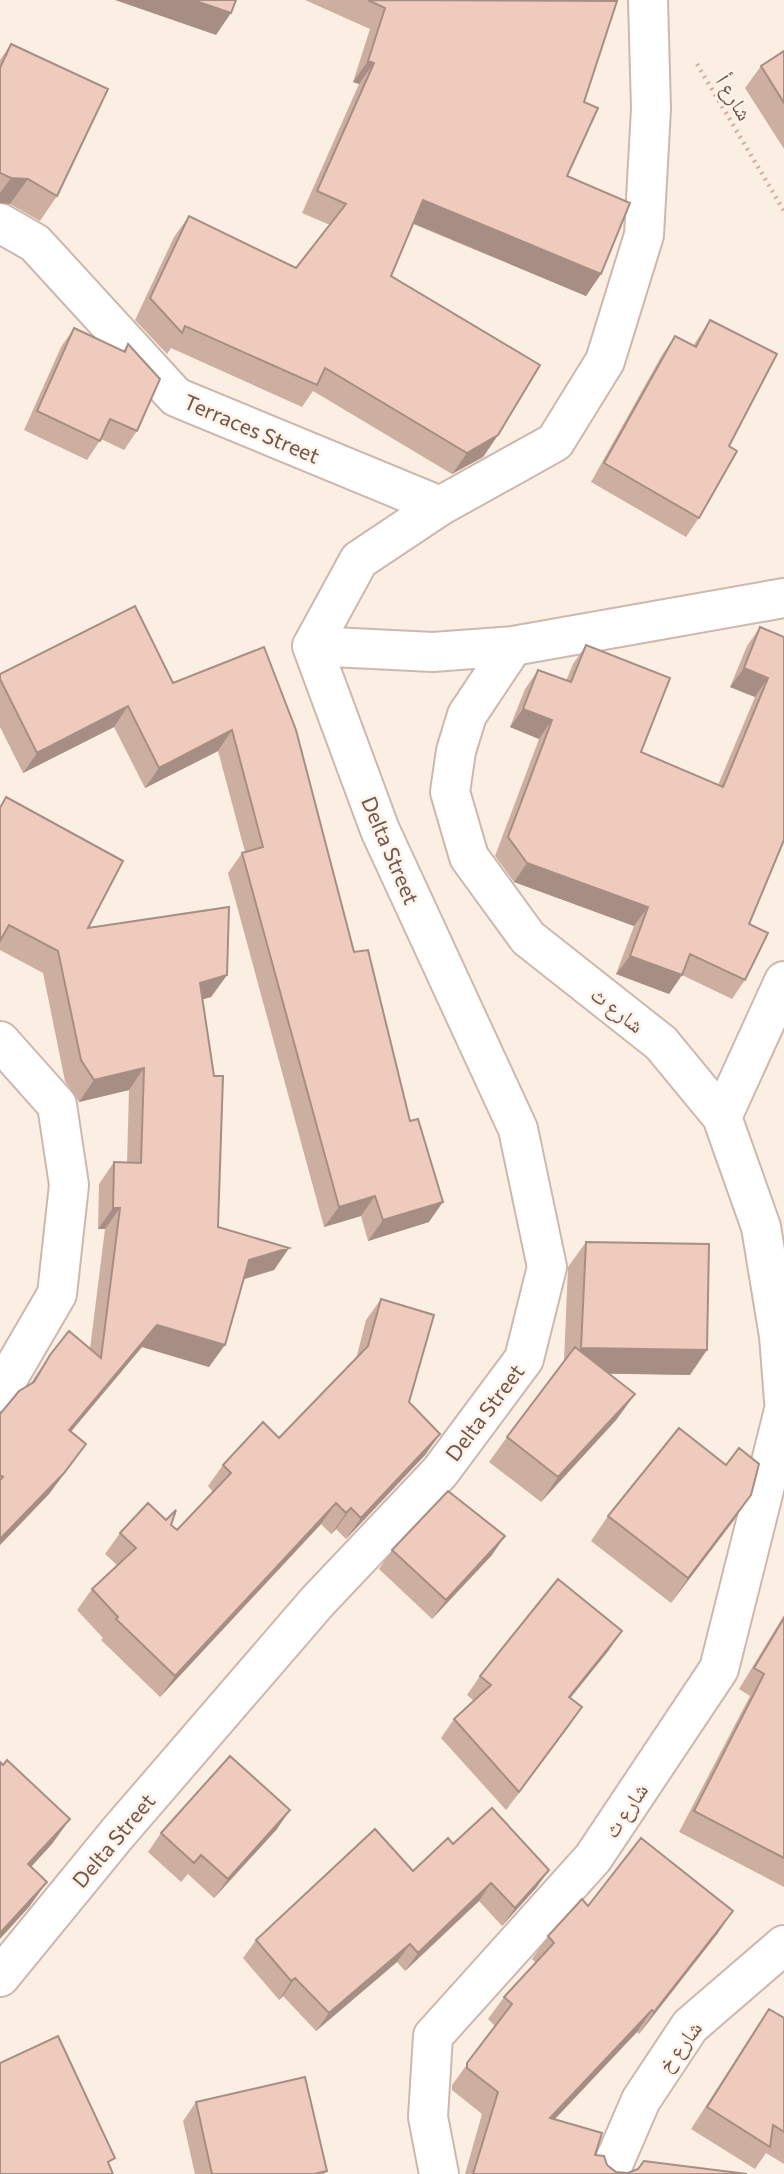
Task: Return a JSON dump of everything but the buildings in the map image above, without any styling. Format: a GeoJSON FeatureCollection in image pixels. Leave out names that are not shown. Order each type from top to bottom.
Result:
{"type":"FeatureCollection","features":[{"type":"Feature","properties":{"kind":"street"},"geometry":{"type":"LineString","coordinates":[[648,0],[651,109],[644,236],[605,361],[555,442],[440,506],[359,560],[312,646],[432,652],[513,646],[784,598]]}},
{"type":"Feature","properties":{"kind":"street","name":"Terraces Street"},"geometry":{"type":"LineString","coordinates":[[0,223],[35,243],[176,397],[440,506]]}},
{"type":"Feature","properties":{"kind":"street","name":"Delta Street"},"geometry":{"type":"LineString","coordinates":[[0,1977],[117,1834],[317,1602],[440,1472],[524,1359],[547,1267],[518,1129],[380,830],[312,646]]}},
{"type":"Feature","properties":{"kind":"street","name":"شارع ث"},"geometry":{"type":"LineString","coordinates":[[513,646],[467,715],[456,751],[450,792],[469,856],[528,938],[661,1043],[722,1117],[761,1227],[779,1336],[784,1401]]}},
{"type":"Feature","properties":{"kind":"street"},"geometry":{"type":"LineString","coordinates":[[722,1117],[784,981]]}},
{"type":"Feature","properties":{"kind":"street"},"geometry":{"type":"LineString","coordinates":[[0,1041],[57,1105],[69,1185],[57,1294],[0,1392]]}},
{"type":"Feature","properties":{"kind":"street","name":"شارع ث"},"geometry":{"type":"LineString","coordinates":[[439,2174],[428,2117],[432,2036],[593,1858],[719,1669],[784,1409]]}},
{"type":"Feature","properties":{"kind":"street","name":"شارع خ"},"geometry":{"type":"LineString","coordinates":[[609,2174],[640,2100],[691,2026],[784,1945]]}},
{"type":"Feature","properties":{"kind":"path","name":"شارع أ"},"geometry":{"type":"LineString","coordinates":[[694,59],[784,211]]}}]}
